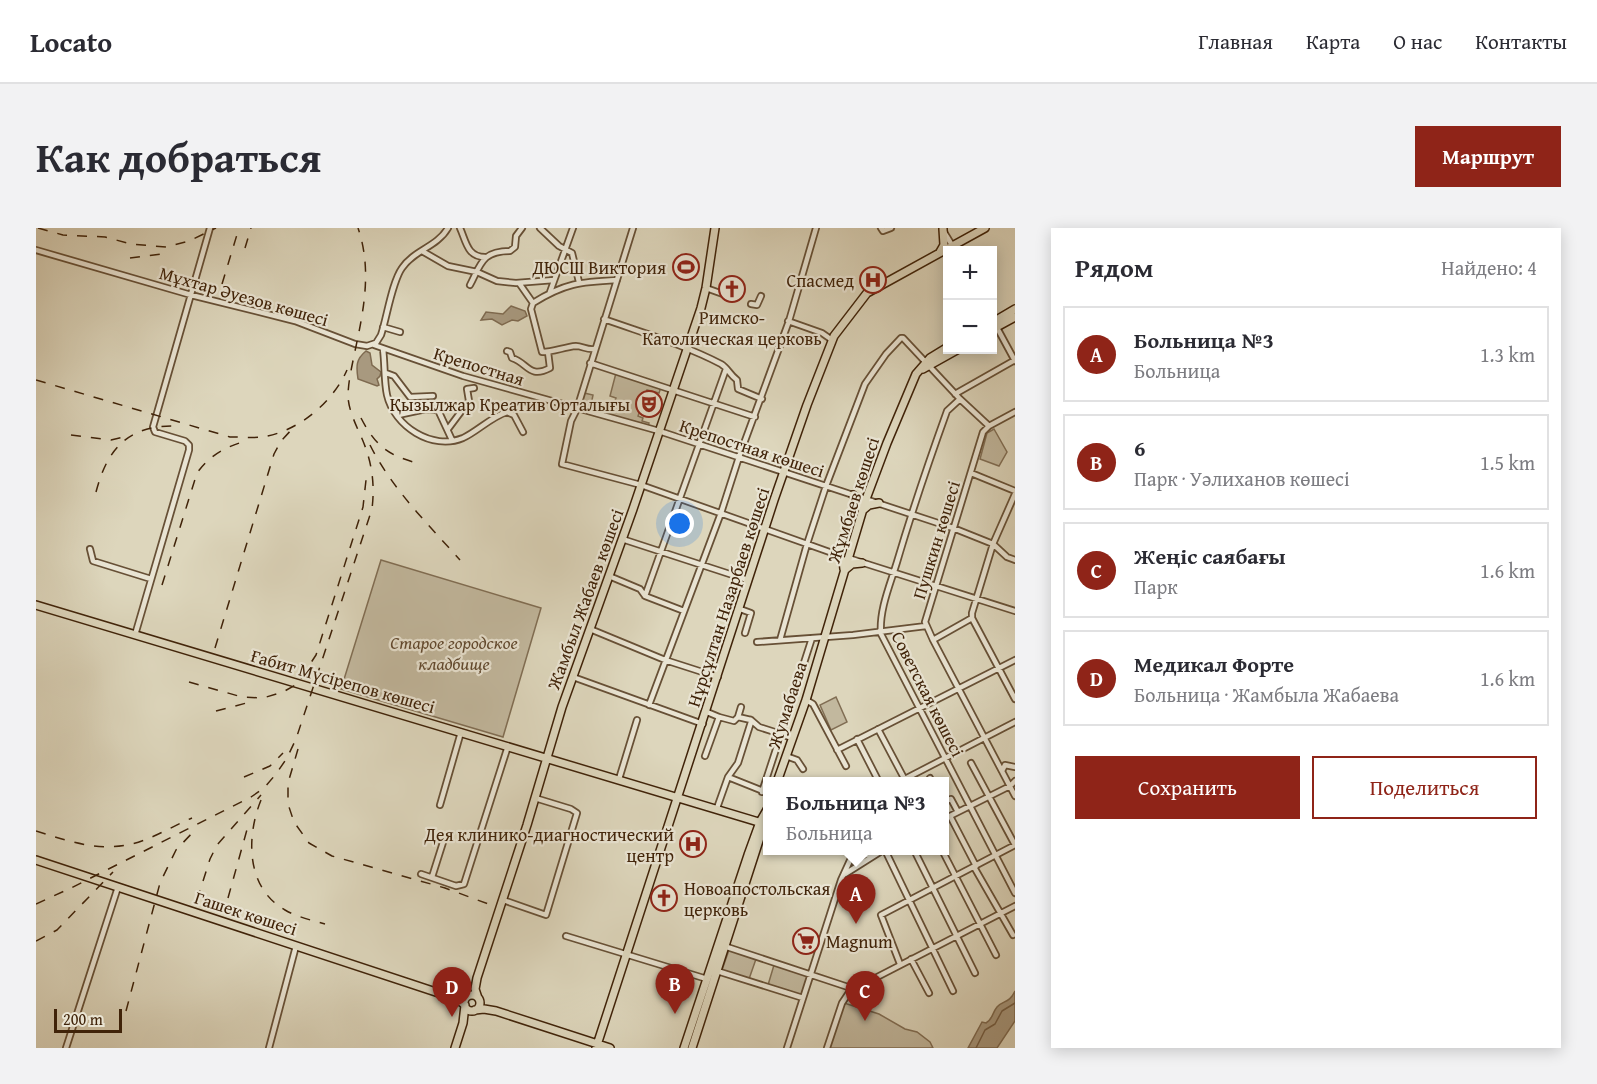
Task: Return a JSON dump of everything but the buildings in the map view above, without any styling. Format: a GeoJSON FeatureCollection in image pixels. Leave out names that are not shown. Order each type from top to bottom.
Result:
{"type":"FeatureCollection","features":[{"type":"Feature","properties":{"kind":"main road","name":"Жамбыл Жабаев көшесі"},"geometry":{"type":"LineString","coordinates":[[477,978],[573,677],[687,349],[706,288],[715,228]]}},
{"type":"Feature","properties":{"kind":"main road"},"geometry":{"type":"LineString","coordinates":[[957,246],[985,228]]}},
{"type":"Feature","properties":{"kind":"main road"},"geometry":{"type":"LineString","coordinates":[[936,255],[944,245],[943,229]]}},
{"type":"Feature","properties":{"kind":"main road","name":"Нұрсұлтан Назарбаев көшесі"},"geometry":{"type":"LineString","coordinates":[[597,1046],[783,472],[832,340],[865,294],[943,252]]}},
{"type":"Feature","properties":{"kind":"main road"},"geometry":{"type":"LineString","coordinates":[[997,322],[1015,309]]}},
{"type":"Feature","properties":{"kind":"main road"},"geometry":{"type":"LineString","coordinates":[[997,323],[1015,317]]}},
{"type":"Feature","properties":{"kind":"main road","name":"Жұмбаев көшесі"},"geometry":{"type":"LineString","coordinates":[[825,637],[866,499],[908,390],[916,374],[943,351]]}},
{"type":"Feature","properties":{"kind":"main road","name":"Жұмбаев көшесі"},"geometry":{"type":"LineString","coordinates":[[927,364],[948,354]]}},
{"type":"Feature","properties":{"kind":"main road"},"geometry":{"type":"LineString","coordinates":[[853,495],[863,495],[870,488]]}},
{"type":"Feature","properties":{"kind":"main road"},"geometry":{"type":"LineString","coordinates":[[870,488],[871,497],[879,503]]}},
{"type":"Feature","properties":{"kind":"main road"},"geometry":{"type":"LineString","coordinates":[[853,495],[860,502],[862,512]]}},
{"type":"Feature","properties":{"kind":"main road"},"geometry":{"type":"LineString","coordinates":[[862,512],[868,505],[879,503]]}},
{"type":"Feature","properties":{"kind":"main road"},"geometry":{"type":"LineString","coordinates":[[836,554],[847,553],[852,547]]}},
{"type":"Feature","properties":{"kind":"main road"},"geometry":{"type":"LineString","coordinates":[[852,547],[854,556],[862,562]]}},
{"type":"Feature","properties":{"kind":"main road"},"geometry":{"type":"LineString","coordinates":[[836,554],[843,561],[844,572]]}},
{"type":"Feature","properties":{"kind":"main road"},"geometry":{"type":"LineString","coordinates":[[844,572],[851,564],[862,562]]}},
{"type":"Feature","properties":{"kind":"main road","name":"Ғабит Мүсірепов көшесі"},"geometry":{"type":"LineString","coordinates":[[36,605],[679,797]]}},
{"type":"Feature","properties":{"kind":"main road","name":"Жумабаева"},"geometry":{"type":"LineString","coordinates":[[779,777],[825,637]]}},
{"type":"Feature","properties":{"kind":"main road"},"geometry":{"type":"LineString","coordinates":[[679,797],[763,824],[722,945],[707,979],[705,997],[692,1048]]}},
{"type":"Feature","properties":{"kind":"main road","name":"Гашек көшесі"},"geometry":{"type":"LineString","coordinates":[[36,860],[446,995],[460,1000],[465,1005]]}},
{"type":"Feature","properties":{"kind":"main road"},"geometry":{"type":"LineString","coordinates":[[684,1048],[717,970],[722,945]]}},
{"type":"Feature","properties":{"kind":"main road"},"geometry":{"type":"LineString","coordinates":[[455,1048],[463,1023],[465,1005],[477,978]]}},
{"type":"Feature","properties":{"kind":"main road"},"geometry":{"type":"LineString","coordinates":[[463,1023],[467,1016],[479,1006],[475,989],[477,978]]}},
{"type":"Feature","properties":{"kind":"main road","name":"Гашек көшесі"},"geometry":{"type":"LineString","coordinates":[[446,995],[468,997]]}},
{"type":"Feature","properties":{"kind":"main road"},"geometry":{"type":"LineString","coordinates":[[468,997],[473,996],[496,1011]]}},
{"type":"Feature","properties":{"kind":"main road"},"geometry":{"type":"LineString","coordinates":[[465,1005],[468,1010],[496,1011],[597,1046],[610,1048]]}},
{"type":"Feature","properties":{"kind":"street"},"geometry":{"type":"LineString","coordinates":[[135,635],[189,450],[189,445],[185,441],[155,432],[153,427],[210,228]]}},
{"type":"Feature","properties":{"kind":"street"},"geometry":{"type":"LineString","coordinates":[[374,345],[383,327],[400,270],[406,263],[439,240],[448,228]]}},
{"type":"Feature","properties":{"kind":"street"},"geometry":{"type":"LineString","coordinates":[[460,228],[470,251],[480,257],[486,257]]}},
{"type":"Feature","properties":{"kind":"street"},"geometry":{"type":"LineString","coordinates":[[470,285],[480,263],[486,257],[499,251],[510,251],[515,246],[516,236],[522,228]]}},
{"type":"Feature","properties":{"kind":"street"},"geometry":{"type":"LineString","coordinates":[[540,228],[559,246],[572,254],[579,282]]}},
{"type":"Feature","properties":{"kind":"street"},"geometry":{"type":"LineString","coordinates":[[550,292],[573,228]]}},
{"type":"Feature","properties":{"kind":"street"},"geometry":{"type":"LineString","coordinates":[[633,228],[577,409],[572,417],[562,464],[641,485],[836,554],[1015,611]]}},
{"type":"Feature","properties":{"kind":"street"},"geometry":{"type":"LineString","coordinates":[[649,705],[762,399],[816,228]]}},
{"type":"Feature","properties":{"kind":"street"},"geometry":{"type":"LineString","coordinates":[[882,230],[891,228]]}},
{"type":"Feature","properties":{"kind":"street"},"geometry":{"type":"LineString","coordinates":[[943,229],[951,246]]}},
{"type":"Feature","properties":{"kind":"street","name":"Мұхтар Әуезов көшесі"},"geometry":{"type":"LineString","coordinates":[[36,250],[191,295],[295,321],[357,345],[374,345]]}},
{"type":"Feature","properties":{"kind":"street"},"geometry":{"type":"LineString","coordinates":[[422,251],[448,266],[477,272],[497,281],[519,283],[554,280]]}},
{"type":"Feature","properties":{"kind":"street"},"geometry":{"type":"LineString","coordinates":[[532,303],[550,292],[579,282],[617,280]]}},
{"type":"Feature","properties":{"kind":"street"},"geometry":{"type":"LineString","coordinates":[[507,351],[512,358],[520,360],[528,369],[535,372],[550,368],[531,309],[532,303],[519,283]]}},
{"type":"Feature","properties":{"kind":"street"},"geometry":{"type":"LineString","coordinates":[[706,288],[734,298]]}},
{"type":"Feature","properties":{"kind":"street"},"geometry":{"type":"LineString","coordinates":[[751,304],[757,305],[761,296]]}},
{"type":"Feature","properties":{"kind":"street"},"geometry":{"type":"LineString","coordinates":[[604,319],[687,349],[724,366],[729,375],[737,380],[738,389],[762,399]]}},
{"type":"Feature","properties":{"kind":"street"},"geometry":{"type":"LineString","coordinates":[[788,321],[822,333],[832,340]]}},
{"type":"Feature","properties":{"kind":"street"},"geometry":{"type":"LineString","coordinates":[[383,327],[399,332]]}},
{"type":"Feature","properties":{"kind":"street"},"geometry":{"type":"LineString","coordinates":[[956,394],[1015,361],[997,329]]}},
{"type":"Feature","properties":{"kind":"street"},"geometry":{"type":"LineString","coordinates":[[780,640],[826,486],[866,381],[886,354],[902,338],[989,426],[1015,412]]}},
{"type":"Feature","properties":{"kind":"street","name":"Крепостная"},"geometry":{"type":"LineString","coordinates":[[374,345],[463,376],[577,409]]}},
{"type":"Feature","properties":{"kind":"street"},"geometry":{"type":"LineString","coordinates":[[545,352],[577,346],[585,350],[594,350]]}},
{"type":"Feature","properties":{"kind":"street"},"geometry":{"type":"LineString","coordinates":[[383,349],[388,400],[398,415],[423,438],[434,441],[462,438],[507,412],[514,415],[523,432]]}},
{"type":"Feature","properties":{"kind":"street"},"geometry":{"type":"LineString","coordinates":[[590,363],[755,417]]}},
{"type":"Feature","properties":{"kind":"street"},"geometry":{"type":"LineString","coordinates":[[645,596],[726,369]]}},
{"type":"Feature","properties":{"kind":"street"},"geometry":{"type":"LineString","coordinates":[[386,374],[394,376],[410,397],[433,396]]}},
{"type":"Feature","properties":{"kind":"street"},"geometry":{"type":"LineString","coordinates":[[448,429],[470,401],[467,389],[474,388]]}},
{"type":"Feature","properties":{"kind":"street","name":"Советская көшесі"},"geometry":{"type":"LineString","coordinates":[[960,399],[947,411],[912,514],[881,620],[881,632],[886,646],[1015,893]]}},
{"type":"Feature","properties":{"kind":"street"},"geometry":{"type":"LineString","coordinates":[[398,415],[426,409],[438,410],[452,440]]}},
{"type":"Feature","properties":{"kind":"street","name":"Крепостная көшесі"},"geometry":{"type":"LineString","coordinates":[[577,409],[659,431],[954,528],[993,544],[1007,557],[1015,560]]}},
{"type":"Feature","properties":{"kind":"street","name":"Пушкин көшесі"},"geometry":{"type":"LineString","coordinates":[[989,426],[983,432],[935,585],[926,616],[926,626],[1015,796]]}},
{"type":"Feature","properties":{"kind":"street"},"geometry":{"type":"LineString","coordinates":[[971,473],[1015,491],[993,544],[976,597],[972,618],[1015,699]]}},
{"type":"Feature","properties":{"kind":"street"},"geometry":{"type":"LineString","coordinates":[[622,539],[748,580]]}},
{"type":"Feature","properties":{"kind":"street"},"geometry":{"type":"LineString","coordinates":[[90,549],[93,561],[151,579]]}},
{"type":"Feature","properties":{"kind":"street"},"geometry":{"type":"LineString","coordinates":[[609,576],[640,589],[645,596],[684,611]]}},
{"type":"Feature","properties":{"kind":"street"},"geometry":{"type":"LineString","coordinates":[[740,609],[751,614],[745,633]]}},
{"type":"Feature","properties":{"kind":"street"},"geometry":{"type":"LineString","coordinates":[[933,640],[972,618]]}},
{"type":"Feature","properties":{"kind":"street"},"geometry":{"type":"LineString","coordinates":[[757,642],[926,626]]}},
{"type":"Feature","properties":{"kind":"street"},"geometry":{"type":"LineString","coordinates":[[590,629],[666,660],[718,677]]}},
{"type":"Feature","properties":{"kind":"street"},"geometry":{"type":"LineString","coordinates":[[769,777],[812,638]]}},
{"type":"Feature","properties":{"kind":"street"},"geometry":{"type":"LineString","coordinates":[[837,750],[1015,660]]}},
{"type":"Feature","properties":{"kind":"street"},"geometry":{"type":"LineString","coordinates":[[573,677],[703,724]]}},
{"type":"Feature","properties":{"kind":"street"},"geometry":{"type":"LineString","coordinates":[[806,699],[813,704],[846,766]]}},
{"type":"Feature","properties":{"kind":"street"},"geometry":{"type":"LineString","coordinates":[[738,717],[741,707]]}},
{"type":"Feature","properties":{"kind":"street"},"geometry":{"type":"LineString","coordinates":[[706,712],[730,721],[738,717],[751,720],[759,727],[792,738]]}},
{"type":"Feature","properties":{"kind":"street"},"geometry":{"type":"LineString","coordinates":[[705,756],[719,717]]}},
{"type":"Feature","properties":{"kind":"street"},"geometry":{"type":"LineString","coordinates":[[619,779],[637,720]]}},
{"type":"Feature","properties":{"kind":"street"},"geometry":{"type":"LineString","coordinates":[[717,808],[728,777],[738,763],[751,720]]}},
{"type":"Feature","properties":{"kind":"street"},"geometry":{"type":"LineString","coordinates":[[910,777],[1015,722]]}},
{"type":"Feature","properties":{"kind":"street"},"geometry":{"type":"LineString","coordinates":[[878,729],[901,777]]}},
{"type":"Feature","properties":{"kind":"street"},"geometry":{"type":"LineString","coordinates":[[440,805],[461,732]]}},
{"type":"Feature","properties":{"kind":"street"},"geometry":{"type":"LineString","coordinates":[[857,739],[876,777]]}},
{"type":"Feature","properties":{"kind":"street"},"geometry":{"type":"LineString","coordinates":[[422,874],[456,886],[461,886],[465,882],[508,746]]}},
{"type":"Feature","properties":{"kind":"street"},"geometry":{"type":"LineString","coordinates":[[786,756],[797,760],[803,769]]}},
{"type":"Feature","properties":{"kind":"street"},"geometry":{"type":"LineString","coordinates":[[996,761],[1015,766]]}},
{"type":"Feature","properties":{"kind":"street"},"geometry":{"type":"LineString","coordinates":[[900,964],[881,915],[1015,845],[971,763]]}},
{"type":"Feature","properties":{"kind":"street"},"geometry":{"type":"LineString","coordinates":[[1002,771],[1006,765]]}},
{"type":"Feature","properties":{"kind":"street"},"geometry":{"type":"LineString","coordinates":[[728,777],[763,792]]}},
{"type":"Feature","properties":{"kind":"street"},"geometry":{"type":"LineString","coordinates":[[1013,935],[950,816],[1010,786],[1015,781]]}},
{"type":"Feature","properties":{"kind":"street"},"geometry":{"type":"LineString","coordinates":[[503,900],[546,915],[577,814],[571,809],[535,798]]}},
{"type":"Feature","properties":{"kind":"street"},"geometry":{"type":"LineString","coordinates":[[949,800],[951,799],[958,812]]}},
{"type":"Feature","properties":{"kind":"street"},"geometry":{"type":"LineString","coordinates":[[432,877],[445,836]]}},
{"type":"Feature","properties":{"kind":"street"},"geometry":{"type":"LineString","coordinates":[[850,855],[852,865],[859,864],[864,858],[860,855]]}},
{"type":"Feature","properties":{"kind":"street"},"geometry":{"type":"LineString","coordinates":[[787,1048],[841,880],[853,855]]}},
{"type":"Feature","properties":{"kind":"street"},"geometry":{"type":"LineString","coordinates":[[841,880],[849,870],[875,855]]}},
{"type":"Feature","properties":{"kind":"street"},"geometry":{"type":"LineString","coordinates":[[884,855],[909,900],[953,991]]}},
{"type":"Feature","properties":{"kind":"street"},"geometry":{"type":"LineString","coordinates":[[916,855],[975,973]]}},
{"type":"Feature","properties":{"kind":"street"},"geometry":{"type":"LineString","coordinates":[[944,855],[996,955]]}},
{"type":"Feature","properties":{"kind":"street"},"geometry":{"type":"LineString","coordinates":[[66,1048],[118,887]]}},
{"type":"Feature","properties":{"kind":"street"},"geometry":{"type":"LineString","coordinates":[[847,994],[900,964],[1015,906]]}},
{"type":"Feature","properties":{"kind":"street"},"geometry":{"type":"LineString","coordinates":[[566,936],[707,979]]}},
{"type":"Feature","properties":{"kind":"street"},"geometry":{"type":"LineString","coordinates":[[722,945],[854,989]]}},
{"type":"Feature","properties":{"kind":"street"},"geometry":{"type":"LineString","coordinates":[[269,1048],[296,946]]}},
{"type":"Feature","properties":{"kind":"street"},"geometry":{"type":"LineString","coordinates":[[911,959],[928,993]]}},
{"type":"Feature","properties":{"kind":"street"},"geometry":{"type":"LineString","coordinates":[[717,970],[803,998]]}},
{"type":"Feature","properties":{"kind":"street"},"geometry":{"type":"LineString","coordinates":[[827,1048],[847,994],[846,985]]}},
{"type":"Feature","properties":{"kind":"green space"},"geometry":{"type":"Polygon","coordinates":[[[616,373],[661,387],[659,393],[647,390],[638,416],[643,418],[642,421],[649,423],[648,426],[579,407],[584,393],[593,395],[591,405],[612,410],[616,398],[610,396],[616,373]]]}},
{"type":"Feature","properties":{"kind":"green space"},"geometry":{"type":"Polygon","coordinates":[[[994,429],[1007,452],[999,466],[980,459],[987,433],[994,429]]]}},
{"type":"Feature","properties":{"kind":"green space","name":"Старое городское кладбище"},"geometry":{"type":"Polygon","coordinates":[[[381,560],[541,608],[503,737],[341,689],[381,560]]]}},
{"type":"Feature","properties":{"kind":"green space"},"geometry":{"type":"Polygon","coordinates":[[[836,697],[847,722],[831,730],[820,705],[836,697]]]}},
{"type":"Feature","properties":{"kind":"green space"},"geometry":{"type":"Polygon","coordinates":[[[729,950],[756,959],[749,979],[722,970],[729,950]]]}},
{"type":"Feature","properties":{"kind":"green space"},"geometry":{"type":"Polygon","coordinates":[[[774,965],[808,976],[801,996],[768,985],[774,965]]]}},
{"type":"Feature","properties":{"kind":"green space"},"geometry":{"type":"Polygon","coordinates":[[[844,1003],[879,1014],[905,1029],[917,1032],[930,1042],[933,1048],[829,1048],[844,1003]]]}},
{"type":"Feature","properties":{"kind":"water"},"geometry":{"type":"Polygon","coordinates":[[[511,306],[525,311],[527,316],[502,325],[492,319],[481,320],[486,312],[503,314],[511,306]]]}},
{"type":"Feature","properties":{"kind":"water"},"geometry":{"type":"Polygon","coordinates":[[[366,351],[370,353],[372,365],[381,372],[377,379],[379,385],[377,386],[358,379],[358,363],[366,351]]]}},
{"type":"Feature","properties":{"kind":"water"},"geometry":{"type":"Polygon","coordinates":[[[1015,991],[1015,1021],[997,1048],[968,1048],[982,1022],[986,1023],[997,1007],[1011,998],[1015,991]]]}},
{"type":"Feature","properties":{"kind":"railway"},"geometry":{"type":"LineString","coordinates":[[38,228],[63,235],[105,237],[131,244],[166,247],[189,241],[216,228]]}},
{"type":"Feature","properties":{"kind":"railway"},"geometry":{"type":"LineString","coordinates":[[222,284],[239,228]]}},
{"type":"Feature","properties":{"kind":"railway"},"geometry":{"type":"LineString","coordinates":[[245,248],[251,228]]}},
{"type":"Feature","properties":{"kind":"railway"},"geometry":{"type":"LineString","coordinates":[[36,904],[251,797],[264,788],[287,758],[296,739],[372,509],[371,466],[348,397],[366,274],[358,228]]}},
{"type":"Feature","properties":{"kind":"railway"},"geometry":{"type":"LineString","coordinates":[[130,258],[169,253]]}},
{"type":"Feature","properties":{"kind":"railway"},"geometry":{"type":"LineString","coordinates":[[36,380],[230,437],[263,437],[276,434],[302,422],[324,404],[347,370]]}},
{"type":"Feature","properties":{"kind":"railway"},"geometry":{"type":"LineString","coordinates":[[361,418],[371,435],[383,448],[417,463]]}},
{"type":"Feature","properties":{"kind":"railway"},"geometry":{"type":"LineString","coordinates":[[96,492],[107,462],[124,441],[147,429],[180,426]]}},
{"type":"Feature","properties":{"kind":"railway"},"geometry":{"type":"LineString","coordinates":[[215,648],[274,454],[281,441],[294,427]]}},
{"type":"Feature","properties":{"kind":"railway"},"geometry":{"type":"LineString","coordinates":[[71,435],[111,440],[128,436]]}},
{"type":"Feature","properties":{"kind":"railway"},"geometry":{"type":"LineString","coordinates":[[162,585],[197,473],[218,453],[246,441]]}},
{"type":"Feature","properties":{"kind":"railway"},"geometry":{"type":"LineString","coordinates":[[370,445],[400,491],[460,560]]}},
{"type":"Feature","properties":{"kind":"railway"},"geometry":{"type":"LineString","coordinates":[[189,682],[242,697],[263,698],[283,692],[297,684],[316,655],[363,507],[366,480]]}},
{"type":"Feature","properties":{"kind":"railway"},"geometry":{"type":"LineString","coordinates":[[216,711],[254,701]]}},
{"type":"Feature","properties":{"kind":"railway"},"geometry":{"type":"LineString","coordinates":[[298,749],[288,783],[288,804],[294,822],[309,843],[332,856],[445,888],[491,905]]}},
{"type":"Feature","properties":{"kind":"railway"},"geometry":{"type":"LineString","coordinates":[[244,777],[270,766],[283,753]]}},
{"type":"Feature","properties":{"kind":"railway"},"geometry":{"type":"LineString","coordinates":[[197,900],[217,845],[261,795]]}},
{"type":"Feature","properties":{"kind":"railway"},"geometry":{"type":"LineString","coordinates":[[261,800],[256,814],[252,845],[256,875],[263,889],[285,910],[325,924]]}},
{"type":"Feature","properties":{"kind":"railway"},"geometry":{"type":"LineString","coordinates":[[36,831],[83,844],[107,847],[132,844],[147,839],[192,818]]}},
{"type":"Feature","properties":{"kind":"railway"},"geometry":{"type":"LineString","coordinates":[[228,898],[248,826]]}},
{"type":"Feature","properties":{"kind":"railway"},"geometry":{"type":"LineString","coordinates":[[126,1011],[160,883],[176,850],[196,829]]}},
{"type":"Feature","properties":{"kind":"railway"},"geometry":{"type":"LineString","coordinates":[[36,941],[57,930],[113,872]]}},
{"type":"Feature","properties":{"kind":"place","name":"ДЮСШ Виктория"},"geometry":{"type":"Point","coordinates":[686,267]}},
{"type":"Feature","properties":{"kind":"place","name":"Спасмед"},"geometry":{"type":"Point","coordinates":[873,280]}},
{"type":"Feature","properties":{"kind":"place","name":"Римско- Католическая церковь"},"geometry":{"type":"Point","coordinates":[732,289]}},
{"type":"Feature","properties":{"kind":"place","name":"Қызылжар Креатив Орталығы"},"geometry":{"type":"Point","coordinates":[649,404]}},
{"type":"Feature","properties":{"kind":"place","name":"Дея клинико-диагностический центр"},"geometry":{"type":"Point","coordinates":[693,844]}},
{"type":"Feature","properties":{"kind":"place","name":"Новоапостольская церковь"},"geometry":{"type":"Point","coordinates":[664,898]}},
{"type":"Feature","properties":{"kind":"place","name":"Больница №3"},"geometry":{"type":"Point","coordinates":[856,924]}},
{"type":"Feature","properties":{"kind":"place","name":"Magnum"},"geometry":{"type":"Point","coordinates":[806,941]}},
{"type":"Feature","properties":{"kind":"place","name":"6"},"geometry":{"type":"Point","coordinates":[675,1014]}},
{"type":"Feature","properties":{"kind":"place","name":"Медикал Форте"},"geometry":{"type":"Point","coordinates":[452,1017]}},
{"type":"Feature","properties":{"kind":"place","name":"Жеңіс саябағы"},"geometry":{"type":"Point","coordinates":[865,1021]}}]}
